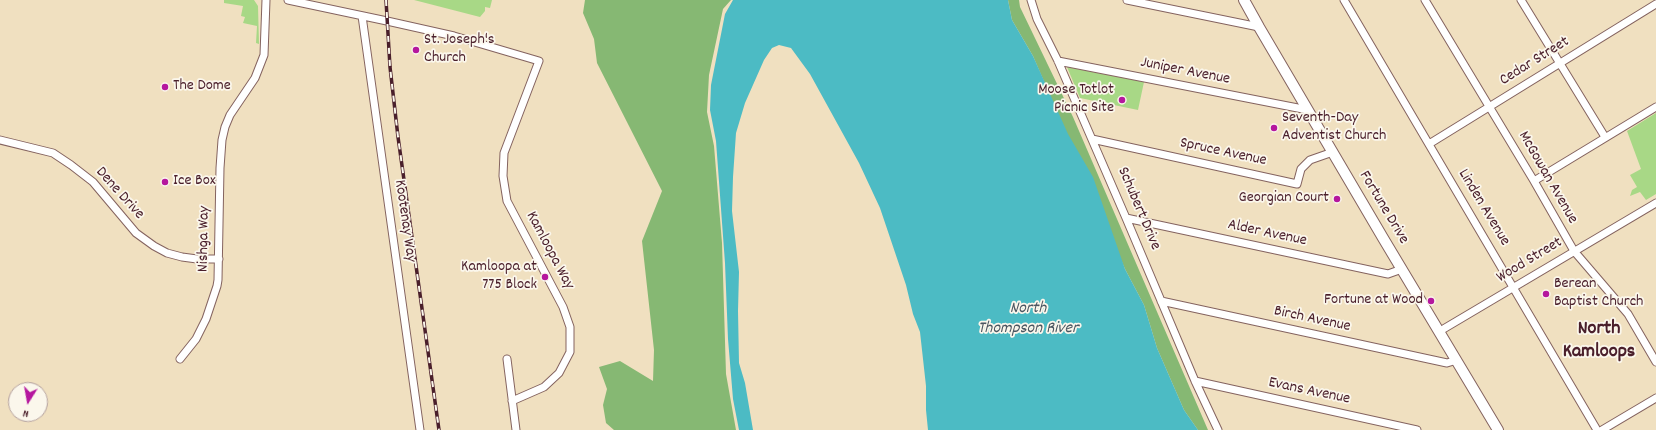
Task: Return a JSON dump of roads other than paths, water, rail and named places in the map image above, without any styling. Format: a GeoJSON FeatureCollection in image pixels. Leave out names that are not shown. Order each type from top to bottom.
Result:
{"type":"FeatureCollection","features":[{"type":"Feature","properties":{"kind":"main road","name":"Fortune Drive"},"geometry":{"type":"LineString","coordinates":[[1244,0],[1333,154],[1498,430]]}},
{"type":"Feature","properties":{"kind":"street","name":"Nishga Way"},"geometry":{"type":"LineString","coordinates":[[180,359],[196,339],[213,303],[218,280],[222,140],[225,126],[230,115],[255,78],[264,55],[266,0]]}},
{"type":"Feature","properties":{"kind":"street"},"geometry":{"type":"LineString","coordinates":[[288,0],[362,16]]}},
{"type":"Feature","properties":{"kind":"street","name":"Schubert Drive"},"geometry":{"type":"LineString","coordinates":[[1031,0],[1037,19],[1058,60],[1195,381],[1218,430]]}},
{"type":"Feature","properties":{"kind":"street"},"geometry":{"type":"LineString","coordinates":[[1127,0],[1259,27]]}},
{"type":"Feature","properties":{"kind":"street","name":"Linden Avenue"},"geometry":{"type":"LineString","coordinates":[[1344,0],[1597,430]]}},
{"type":"Feature","properties":{"kind":"street","name":"McGowan Avenue"},"geometry":{"type":"LineString","coordinates":[[1425,0],[1534,181],[1574,251],[1628,314],[1656,362]]}},
{"type":"Feature","properties":{"kind":"street"},"geometry":{"type":"LineString","coordinates":[[1521,0],[1605,137]]}},
{"type":"Feature","properties":{"kind":"street","name":"Cedar Street"},"geometry":{"type":"LineString","coordinates":[[1429,144],[1656,4]]}},
{"type":"Feature","properties":{"kind":"street","name":"Kamloopa Way"},"geometry":{"type":"LineString","coordinates":[[362,16],[454,36],[538,61],[504,153],[503,176],[507,201],[562,307],[570,327],[570,352],[559,373],[544,387],[512,401]]}},
{"type":"Feature","properties":{"kind":"street","name":"Kootenay Way"},"geometry":{"type":"LineString","coordinates":[[362,16],[420,430]]}},
{"type":"Feature","properties":{"kind":"street","name":"Juniper Avenue"},"geometry":{"type":"LineString","coordinates":[[1058,60],[1308,110]]}},
{"type":"Feature","properties":{"kind":"street"},"geometry":{"type":"LineString","coordinates":[[1534,181],[1656,107]]}},
{"type":"Feature","properties":{"kind":"street","name":"Spruce Avenue"},"geometry":{"type":"LineString","coordinates":[[1092,139],[1297,184],[1301,169],[1310,160],[1330,153],[1333,154]]}},
{"type":"Feature","properties":{"kind":"street","name":"Dene Drive"},"geometry":{"type":"LineString","coordinates":[[0,140],[52,153],[71,165],[93,182],[136,233],[154,246],[168,253],[182,257],[219,259]]}},
{"type":"Feature","properties":{"kind":"street","name":"Wood Street"},"geometry":{"type":"LineString","coordinates":[[1440,331],[1656,203]]}},
{"type":"Feature","properties":{"kind":"street","name":"Alder Avenue"},"geometry":{"type":"LineString","coordinates":[[1126,218],[1388,274],[1402,269]]}},
{"type":"Feature","properties":{"kind":"street","name":"Birch Avenue"},"geometry":{"type":"LineString","coordinates":[[1161,301],[1447,364],[1457,360]]}},
{"type":"Feature","properties":{"kind":"street"},"geometry":{"type":"LineString","coordinates":[[507,360],[516,430]]}},
{"type":"Feature","properties":{"kind":"street","name":"Evans Avenue"},"geometry":{"type":"LineString","coordinates":[[1195,381],[1417,430]]}},
{"type":"Feature","properties":{"kind":"street"},"geometry":{"type":"LineString","coordinates":[[1602,430],[1656,398]]}},
{"type":"Feature","properties":{"kind":"water","name":"North Thompson River"},"geometry":{"type":"Polygon","coordinates":[[[733,0],[1008,0],[1012,20],[1033,56],[1068,134],[1093,177],[1125,269],[1144,305],[1157,348],[1184,410],[1198,430],[928,430],[926,386],[920,332],[880,208],[859,163],[810,74],[791,48],[779,45],[772,48],[764,60],[745,103],[736,133],[732,211],[739,272],[739,363],[745,383],[753,430],[739,430],[733,399],[728,339],[725,263],[716,141],[710,110],[711,85],[725,14],[733,0]]]}},
{"type":"Feature","properties":{"kind":"railway"},"geometry":{"type":"LineString","coordinates":[[386,0],[390,67],[398,137],[439,430]]}},
{"type":"Feature","properties":{"kind":"place","name":"St. Joseph's Church"},"geometry":{"type":"Point","coordinates":[416,50]}},
{"type":"Feature","properties":{"kind":"place","name":"The Dome"},"geometry":{"type":"Point","coordinates":[165,87]}},
{"type":"Feature","properties":{"kind":"place","name":"Moose Totlot Picnic Site"},"geometry":{"type":"Point","coordinates":[1122,100]}},
{"type":"Feature","properties":{"kind":"place","name":"Seventh-Day Adventist Church"},"geometry":{"type":"Point","coordinates":[1274,128]}},
{"type":"Feature","properties":{"kind":"place","name":"Ice Box"},"geometry":{"type":"Point","coordinates":[165,182]}},
{"type":"Feature","properties":{"kind":"place","name":"Georgian Court"},"geometry":{"type":"Point","coordinates":[1337,199]}},
{"type":"Feature","properties":{"kind":"place","name":"Kamloopa at 775 Block"},"geometry":{"type":"Point","coordinates":[545,277]}},
{"type":"Feature","properties":{"kind":"place","name":"Berean Baptist Church"},"geometry":{"type":"Point","coordinates":[1546,294]}},
{"type":"Feature","properties":{"kind":"place","name":"Fortune at Wood"},"geometry":{"type":"Point","coordinates":[1431,301]}},
{"type":"Feature","properties":{"kind":"district","name":"North Kamloops"},"geometry":{"type":"Point","coordinates":[1599,342]}}]}
